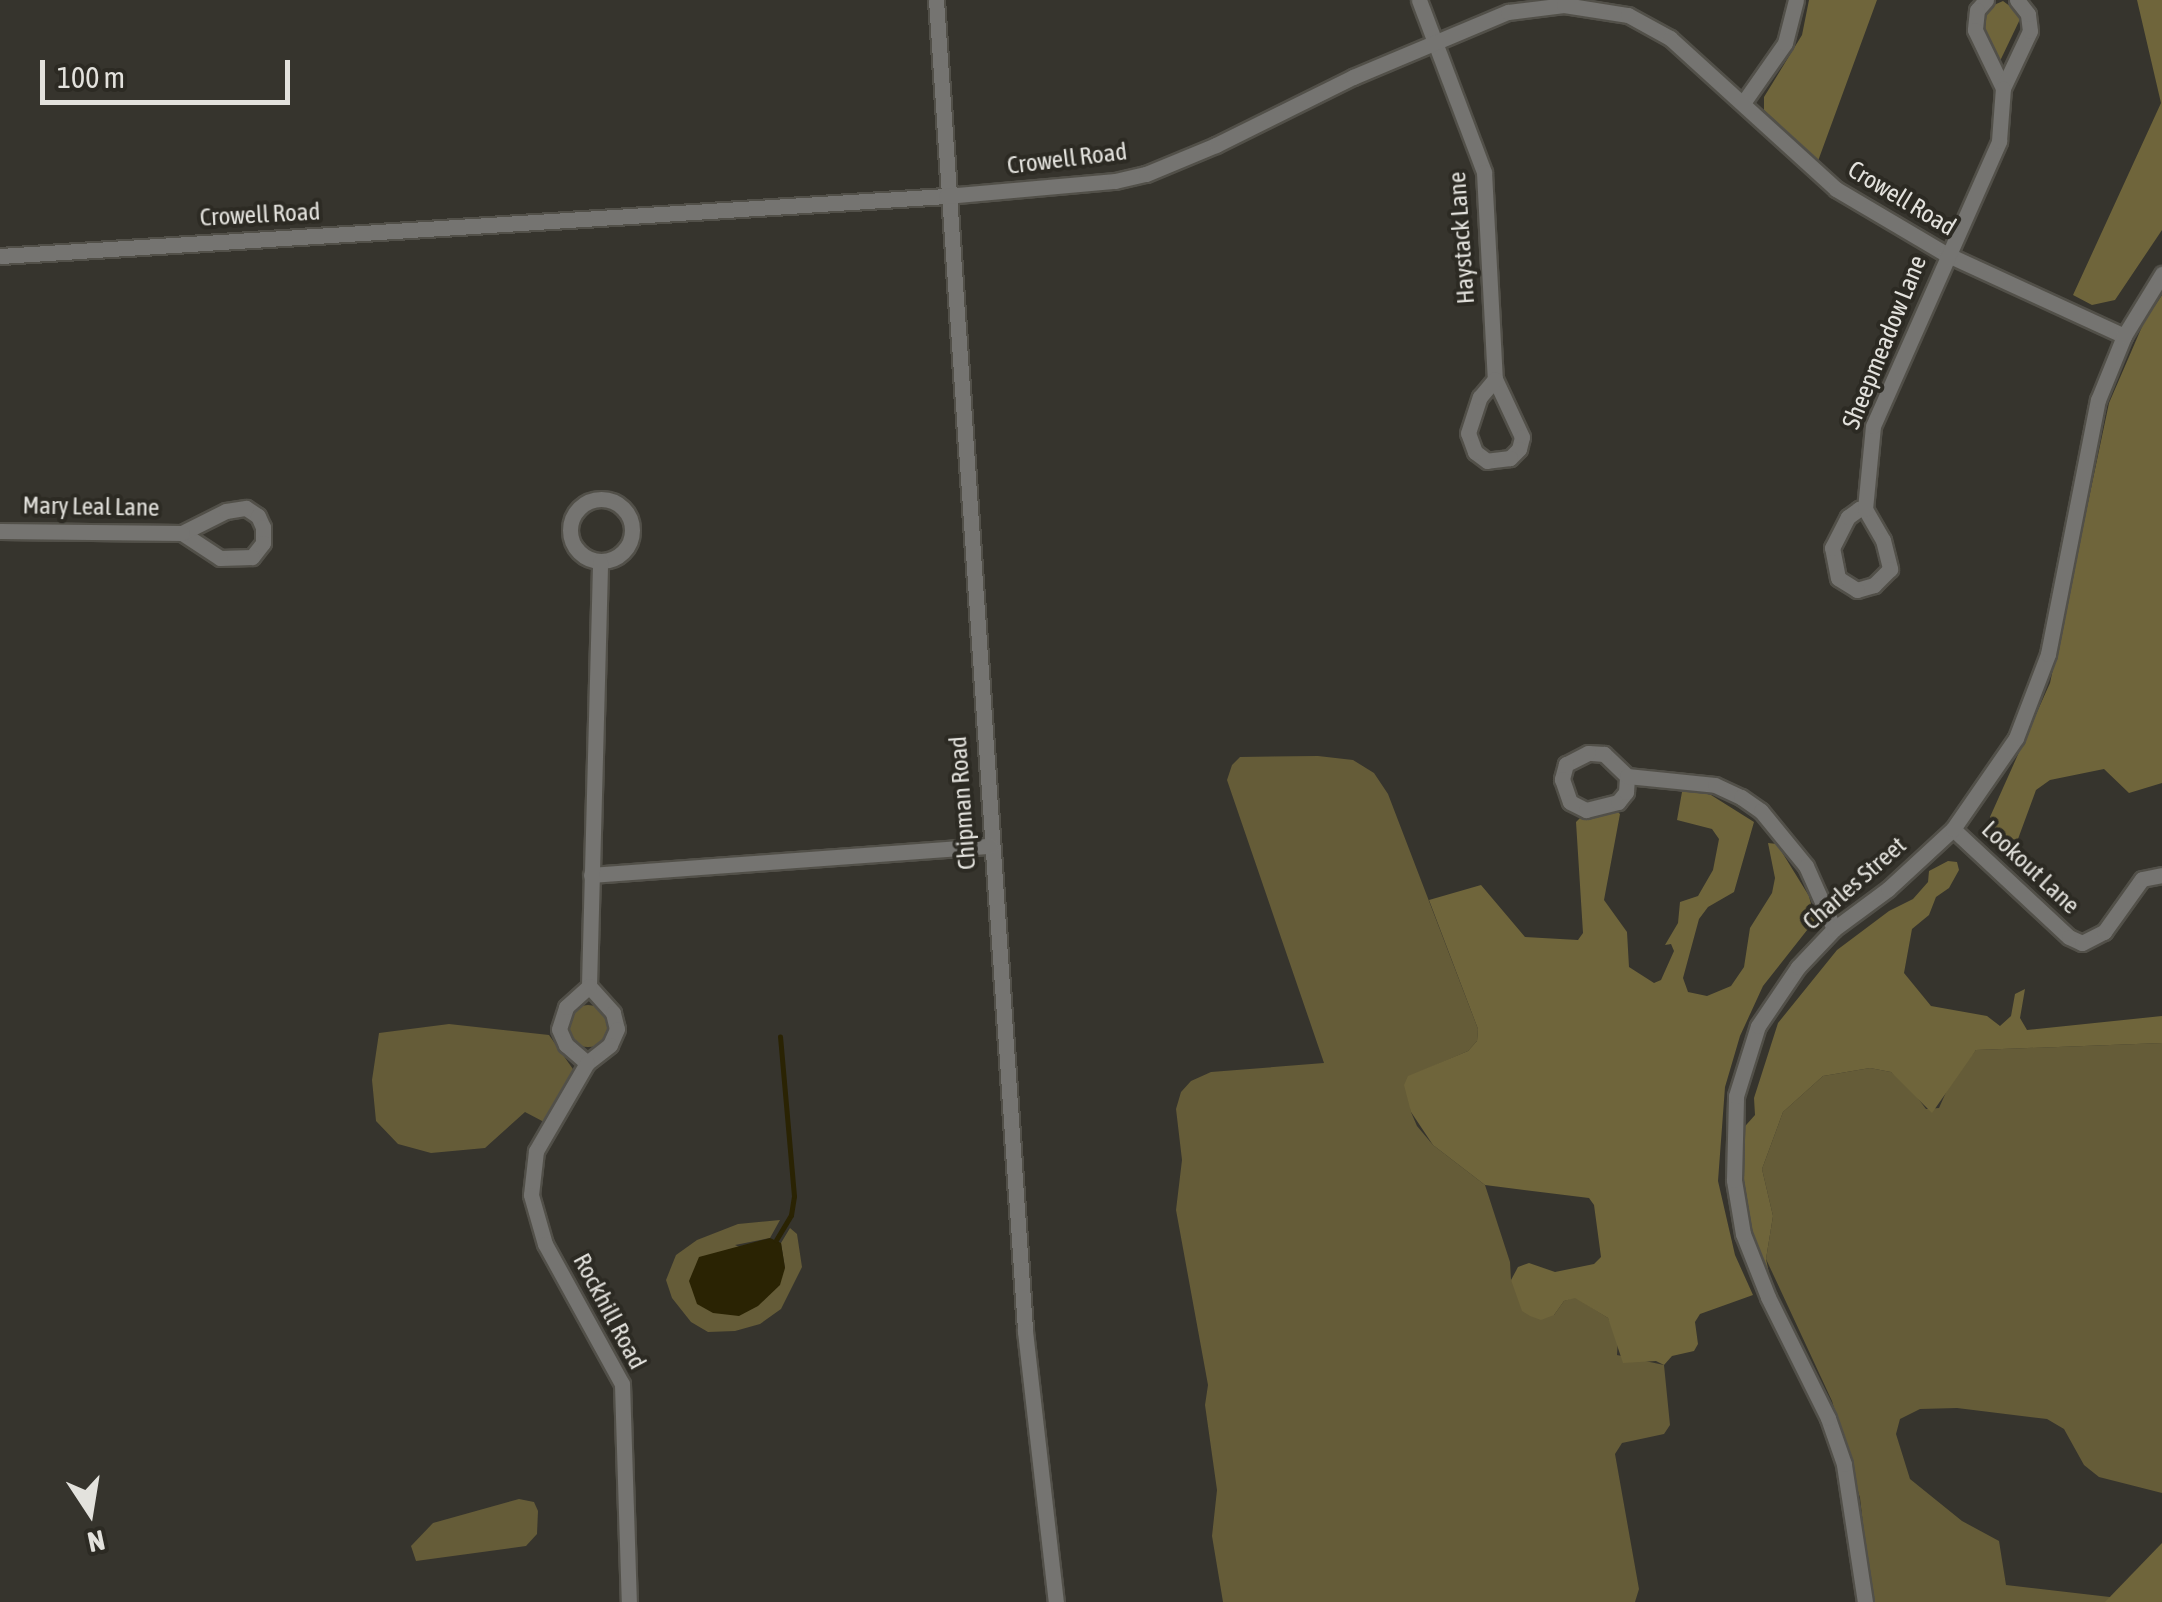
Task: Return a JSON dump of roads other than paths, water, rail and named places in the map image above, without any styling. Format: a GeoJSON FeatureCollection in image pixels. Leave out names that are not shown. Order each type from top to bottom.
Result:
{"type":"FeatureCollection","features":[{"type":"Feature","properties":{"kind":"street","name":"Chipman Road"},"geometry":{"type":"LineString","coordinates":[[936,0],[946,196],[1030,1395],[1056,1602]]}},
{"type":"Feature","properties":{"kind":"street","name":"Haystack Lane"},"geometry":{"type":"LineString","coordinates":[[1419,0],[1484,172],[1495,379],[1522,436],[1519,449],[1510,458],[1487,461],[1475,452],[1468,433],[1480,396],[1495,379]]}},
{"type":"Feature","properties":{"kind":"street"},"geometry":{"type":"LineString","coordinates":[[1742,103],[1785,43],[1796,0]]}},
{"type":"Feature","properties":{"kind":"street"},"geometry":{"type":"LineString","coordinates":[[1986,0],[1975,16],[1974,30],[2003,88]]}},
{"type":"Feature","properties":{"kind":"street"},"geometry":{"type":"LineString","coordinates":[[2003,88],[2030,31],[2028,14],[2017,0]]}},
{"type":"Feature","properties":{"kind":"street","name":"Crowell Road"},"geometry":{"type":"LineString","coordinates":[[0,256],[946,196],[1146,174],[1216,146],[1437,40],[1508,12],[1543,4],[1599,7],[1628,15],[1670,38],[1836,189],[1946,254],[2124,336]]}},
{"type":"Feature","properties":{"kind":"street","name":"Sheepmeadow Lane"},"geometry":{"type":"LineString","coordinates":[[1864,508],[1873,426],[1999,141],[2003,88]]}},
{"type":"Feature","properties":{"kind":"street","name":"Charles Street"},"geometry":{"type":"LineString","coordinates":[[1866,1602],[1844,1464],[1828,1418],[1743,1234],[1734,1180],[1736,1096],[1758,1026],[1798,967],[1834,929],[1888,889],[1954,829],[2016,738],[2043,674],[2090,431],[2103,384],[2124,336],[2162,274]]}},
{"type":"Feature","properties":{"kind":"street"},"geometry":{"type":"LineString","coordinates":[[596,499],[620,505],[632,526],[624,552],[600,562],[579,553],[569,529],[580,506],[596,499]]}},
{"type":"Feature","properties":{"kind":"street","name":"Mary Leal Lane"},"geometry":{"type":"LineString","coordinates":[[0,531],[182,532],[226,510],[246,508],[258,516],[263,543],[252,557],[220,558],[182,532]]}},
{"type":"Feature","properties":{"kind":"street"},"geometry":{"type":"LineString","coordinates":[[1864,508],[1882,540],[1890,569],[1874,585],[1857,590],[1838,578],[1832,548],[1848,517],[1864,508]]}},
{"type":"Feature","properties":{"kind":"street"},"geometry":{"type":"LineString","coordinates":[[587,1062],[566,1045],[559,1030],[566,1007],[588,986],[600,562]]}},
{"type":"Feature","properties":{"kind":"street"},"geometry":{"type":"LineString","coordinates":[[1627,776],[1626,792],[1618,802],[1586,810],[1570,802],[1562,778],[1566,764],[1588,753],[1604,754],[1627,776],[1716,785],[1761,811],[1806,866],[1834,929]]}},
{"type":"Feature","properties":{"kind":"street","name":"Lookout Lane"},"geometry":{"type":"LineString","coordinates":[[1954,829],[2069,937],[2082,943],[2104,932],[2142,879],[2162,875]]}},
{"type":"Feature","properties":{"kind":"street"},"geometry":{"type":"LineString","coordinates":[[591,876],[990,846]]}},
{"type":"Feature","properties":{"kind":"street","name":"Rockhill Road"},"geometry":{"type":"LineString","coordinates":[[588,986],[614,1013],[616,1029],[610,1045],[587,1062],[536,1151],[531,1195],[545,1244],[622,1384],[629,1602]]}},
{"type":"Feature","properties":{"kind":"waterway"},"geometry":{"type":"LineString","coordinates":[[776,1240],[791,1215],[794,1196],[780,1037]]}}]}
